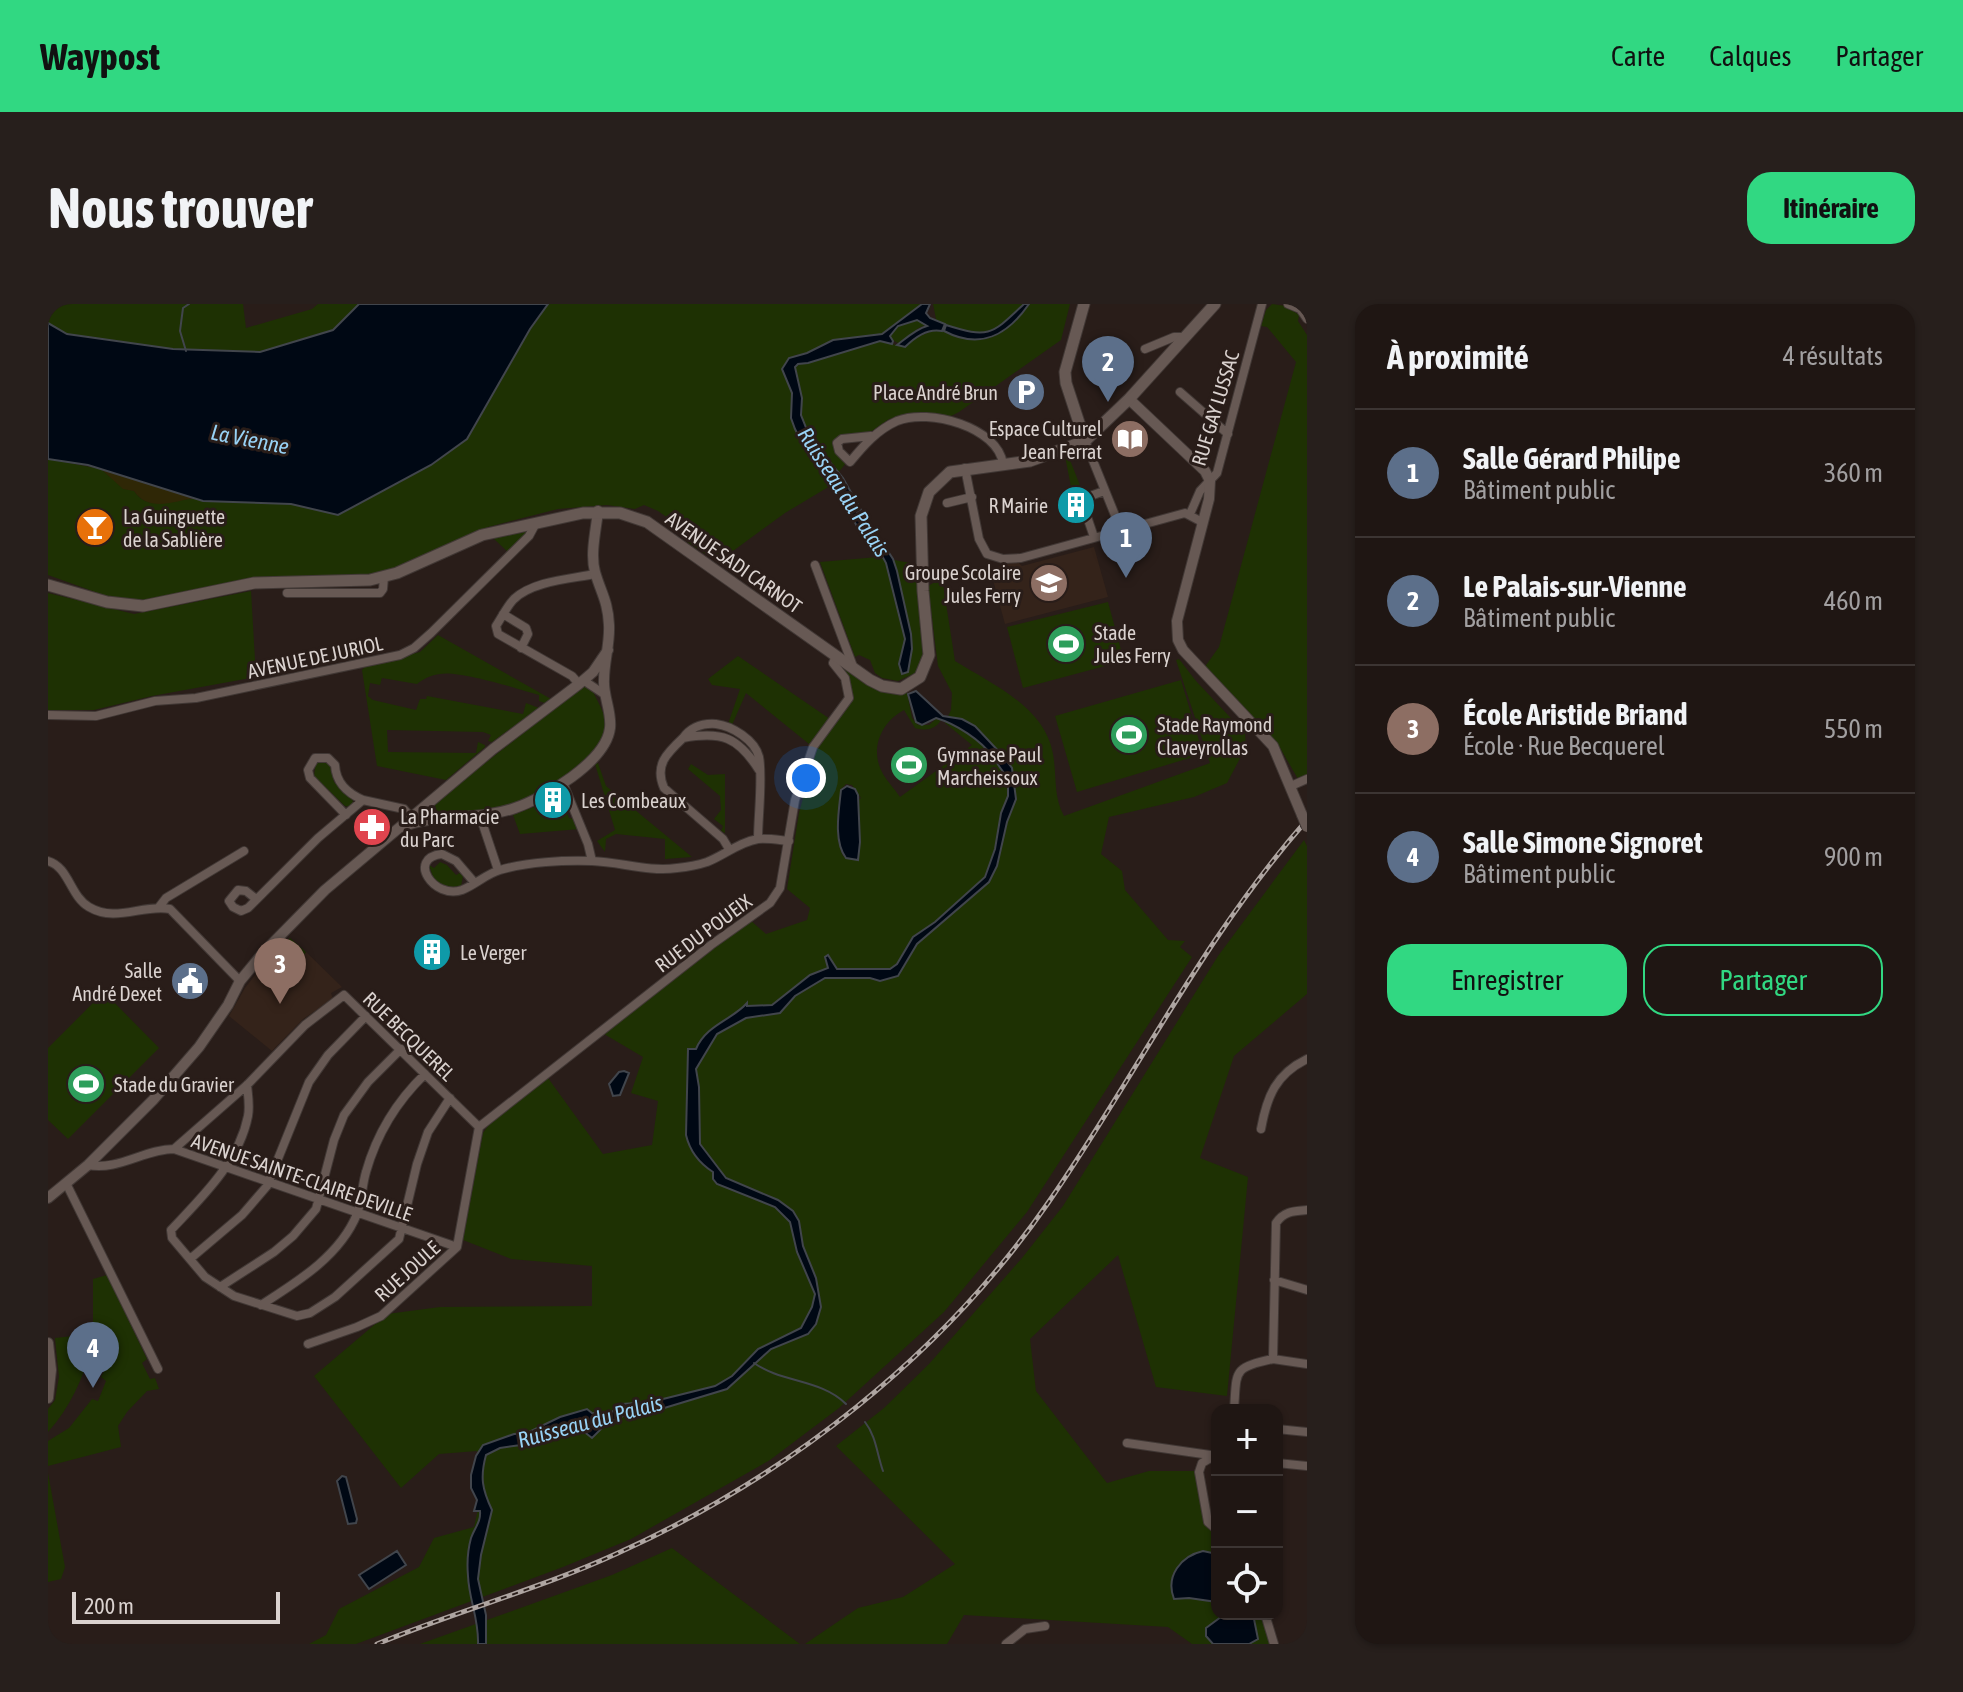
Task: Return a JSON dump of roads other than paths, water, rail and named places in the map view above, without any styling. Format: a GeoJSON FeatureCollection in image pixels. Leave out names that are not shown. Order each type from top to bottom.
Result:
{"type":"FeatureCollection","features":[{"type":"Feature","properties":{"kind":"main road"},"geometry":{"type":"LineString","coordinates":[[1084,304],[1065,372],[1085,441]]}},
{"type":"Feature","properties":{"kind":"main road"},"geometry":{"type":"LineString","coordinates":[[965,468],[1041,458],[1085,441],[1129,399],[1215,304]]}},
{"type":"Feature","properties":{"kind":"main road","name":"AVENUE SADI CARNOT"},"geometry":{"type":"LineString","coordinates":[[48,585],[107,602],[143,606],[254,583],[353,582],[384,577],[482,535],[598,511],[620,513],[647,522],[854,669],[882,686],[901,689],[920,677],[929,655],[923,591],[921,516],[924,502],[940,479],[965,468]]}},
{"type":"Feature","properties":{"kind":"street","name":"RUE GAY LUSSAC"},"geometry":{"type":"LineString","coordinates":[[1262,304],[1217,473],[1210,481],[1209,499],[1177,621],[1178,640],[1273,746],[1291,786]]}},
{"type":"Feature","properties":{"kind":"street"},"geometry":{"type":"LineString","coordinates":[[1288,304],[1303,307],[1307,319]]}},
{"type":"Feature","properties":{"kind":"street"},"geometry":{"type":"LineString","coordinates":[[1145,349],[1174,337],[1186,337]]}},
{"type":"Feature","properties":{"kind":"street"},"geometry":{"type":"LineString","coordinates":[[1180,392],[1228,434]]}},
{"type":"Feature","properties":{"kind":"street"},"geometry":{"type":"LineString","coordinates":[[1129,399],[1200,466],[1210,481],[1200,491],[1190,514]]}},
{"type":"Feature","properties":{"kind":"street"},"geometry":{"type":"LineString","coordinates":[[871,436],[842,439],[837,443],[839,451],[850,462],[871,436],[899,420],[940,420],[981,431],[1001,451],[1003,464]]}},
{"type":"Feature","properties":{"kind":"street"},"geometry":{"type":"LineString","coordinates":[[1085,441],[1121,530]]}},
{"type":"Feature","properties":{"kind":"street"},"geometry":{"type":"LineString","coordinates":[[965,468],[979,539],[987,554],[1003,559],[1021,558],[1190,514],[1202,522]]}},
{"type":"Feature","properties":{"kind":"street"},"geometry":{"type":"LineString","coordinates":[[1094,537],[1082,502],[1104,491]]}},
{"type":"Feature","properties":{"kind":"street"},"geometry":{"type":"LineString","coordinates":[[947,503],[972,497]]}},
{"type":"Feature","properties":{"kind":"street"},"geometry":{"type":"LineString","coordinates":[[412,819],[480,816],[530,803],[563,783],[594,758],[604,745],[610,730],[610,715],[604,694],[609,624],[606,597],[593,562],[598,511]]}},
{"type":"Feature","properties":{"kind":"street","name":"AVENUE DE JURIOL"},"geometry":{"type":"LineString","coordinates":[[48,715],[96,716],[155,701],[196,698],[400,655],[414,648],[442,622],[529,536],[536,522]]}},
{"type":"Feature","properties":{"kind":"street"},"geometry":{"type":"LineString","coordinates":[[815,565],[854,669]]}},
{"type":"Feature","properties":{"kind":"street"},"geometry":{"type":"LineString","coordinates":[[595,574],[533,587],[511,601],[496,626],[498,634],[604,694]]}},
{"type":"Feature","properties":{"kind":"street"},"geometry":{"type":"LineString","coordinates":[[287,593],[380,593],[384,577]]}},
{"type":"Feature","properties":{"kind":"street"},"geometry":{"type":"LineString","coordinates":[[503,614],[526,628],[528,634],[521,648]]}},
{"type":"Feature","properties":{"kind":"street"},"geometry":{"type":"LineString","coordinates":[[48,1198],[88,1165],[153,1100],[199,1047],[240,981],[307,907],[493,749],[593,672],[608,650]]}},
{"type":"Feature","properties":{"kind":"street","name":"RUE DU POUEIX"},"geometry":{"type":"LineString","coordinates":[[479,1127],[711,945],[770,903],[780,888],[795,800],[813,747],[849,698],[845,678],[833,663],[836,656]]}},
{"type":"Feature","properties":{"kind":"street"},"geometry":{"type":"LineString","coordinates":[[729,849],[723,839],[664,788],[660,780],[659,768],[666,754],[689,730],[702,725],[729,727],[752,744],[759,756],[758,839]]}},
{"type":"Feature","properties":{"kind":"street"},"geometry":{"type":"LineString","coordinates":[[346,815],[310,778],[308,770],[315,758],[328,758],[335,765],[336,777],[351,795],[404,809],[412,819]]}},
{"type":"Feature","properties":{"kind":"street"},"geometry":{"type":"LineString","coordinates":[[1307,779],[1291,786],[1307,827]]}},
{"type":"Feature","properties":{"kind":"street"},"geometry":{"type":"LineString","coordinates":[[563,783],[592,861]]}},
{"type":"Feature","properties":{"kind":"street"},"geometry":{"type":"LineString","coordinates":[[256,899],[363,800]]}},
{"type":"Feature","properties":{"kind":"street"},"geometry":{"type":"LineString","coordinates":[[429,802],[433,819]]}},
{"type":"Feature","properties":{"kind":"street"},"geometry":{"type":"LineString","coordinates":[[480,816],[498,870]]}},
{"type":"Feature","properties":{"kind":"street"},"geometry":{"type":"LineString","coordinates":[[474,882],[456,861],[442,854],[432,856],[425,865],[429,879],[447,891],[462,889],[498,870],[592,861],[644,869],[675,869],[708,861],[729,849],[758,839],[789,841]]}},
{"type":"Feature","properties":{"kind":"street"},"geometry":{"type":"LineString","coordinates":[[159,907],[166,898],[244,851]]}},
{"type":"Feature","properties":{"kind":"street"},"geometry":{"type":"LineString","coordinates":[[48,861],[59,866],[86,906],[116,915],[159,907],[170,909],[240,981]]}},
{"type":"Feature","properties":{"kind":"street","name":"RUE BECQUEREL"},"geometry":{"type":"LineString","coordinates":[[174,1149],[247,1085],[305,1025],[344,995],[479,1127]]}},
{"type":"Feature","properties":{"kind":"street"},"geometry":{"type":"LineString","coordinates":[[190,1259],[242,1215],[269,1183],[309,1082],[328,1055],[366,1016]]}},
{"type":"Feature","properties":{"kind":"street"},"geometry":{"type":"LineString","coordinates":[[220,1287],[274,1252],[293,1236],[316,1209],[344,1115],[368,1082],[401,1049]]}},
{"type":"Feature","properties":{"kind":"street"},"geometry":{"type":"LineString","coordinates":[[1261,1129],[1264,1109],[1282,1074],[1307,1059]]}},
{"type":"Feature","properties":{"kind":"street"},"geometry":{"type":"LineString","coordinates":[[261,1305],[304,1278],[326,1257],[357,1213],[375,1145],[402,1097],[425,1074]]}},
{"type":"Feature","properties":{"kind":"street"},"geometry":{"type":"LineString","coordinates":[[247,1085],[249,1113],[245,1129],[219,1178],[171,1230],[172,1238],[205,1277],[234,1296],[297,1316],[310,1313],[335,1297],[399,1239],[420,1154],[428,1132],[450,1098]]}},
{"type":"Feature","properties":{"kind":"street","name":"RUE JOULE"},"geometry":{"type":"LineString","coordinates":[[308,1344],[381,1316],[457,1247],[479,1127]]}},
{"type":"Feature","properties":{"kind":"street","name":"AVENUE SAINTE-CLAIRE DEVILLE"},"geometry":{"type":"LineString","coordinates":[[88,1165],[109,1166],[163,1149],[174,1149],[457,1247]]}},
{"type":"Feature","properties":{"kind":"street"},"geometry":{"type":"LineString","coordinates":[[66,1183],[158,1369]]}},
{"type":"Feature","properties":{"kind":"street"},"geometry":{"type":"LineString","coordinates":[[1273,1359],[1276,1223],[1290,1211],[1307,1210]]}},
{"type":"Feature","properties":{"kind":"street"},"geometry":{"type":"LineString","coordinates":[[1274,1280],[1307,1290]]}},
{"type":"Feature","properties":{"kind":"street"},"geometry":{"type":"LineString","coordinates":[[48,1343],[51,1370],[48,1398]]}},
{"type":"Feature","properties":{"kind":"street"},"geometry":{"type":"LineString","coordinates":[[1235,1404],[1237,1376],[1245,1365],[1273,1359],[1307,1364]]}},
{"type":"Feature","properties":{"kind":"street"},"geometry":{"type":"LineString","coordinates":[[1283,1430],[1307,1432]]}},
{"type":"Feature","properties":{"kind":"street"},"geometry":{"type":"LineString","coordinates":[[1127,1443],[1211,1455]]}},
{"type":"Feature","properties":{"kind":"street"},"geometry":{"type":"LineString","coordinates":[[1211,1458],[1202,1463],[1199,1472],[1211,1525]]}},
{"type":"Feature","properties":{"kind":"street"},"geometry":{"type":"LineString","coordinates":[[1283,1464],[1307,1466]]}},
{"type":"Feature","properties":{"kind":"street"},"geometry":{"type":"LineString","coordinates":[[1267,1620],[1274,1644]]}},
{"type":"Feature","properties":{"kind":"street"},"geometry":{"type":"LineString","coordinates":[[1006,1644],[1025,1629],[1045,1626]]}},
{"type":"Feature","properties":{"kind":"water","name":"La Vienne"},"geometry":{"type":"Polygon","coordinates":[[[359,304],[548,304],[530,329],[467,439],[431,465],[338,515],[291,504],[203,501],[88,465],[48,459],[48,323],[67,334],[173,349],[260,352],[333,330],[359,304]]]}},
{"type":"Feature","properties":{"kind":"water","name":"Ruisseau du Palais"},"geometry":{"type":"Polygon","coordinates":[[[922,304],[930,304],[926,313],[930,318],[945,324],[942,331],[927,332],[905,347],[897,345],[927,326],[917,320],[898,326],[890,336],[892,344],[880,341],[795,367],[802,398],[801,415],[809,435],[819,452],[843,478],[861,510],[855,509],[869,531],[866,518],[893,559],[911,634],[908,672],[902,674],[899,664],[905,639],[886,563],[859,530],[824,466],[806,450],[791,418],[792,393],[782,369],[789,358],[833,340],[882,334],[922,304]]]}},
{"type":"Feature","properties":{"kind":"water"},"geometry":{"type":"Polygon","coordinates":[[[1024,304],[1029,304],[1021,315],[992,337],[969,339],[944,331],[946,325],[972,332],[990,331],[1024,304]]]}},
{"type":"Feature","properties":{"kind":"water","name":"Ruisseau du Palais"},"geometry":{"type":"Polygon","coordinates":[[[916,691],[943,716],[962,719],[975,726],[1012,768],[1016,799],[997,866],[989,882],[917,944],[898,976],[880,981],[870,978],[825,978],[795,996],[780,1013],[746,1018],[717,1034],[696,1069],[700,1144],[726,1178],[778,1200],[793,1211],[799,1221],[821,1307],[816,1324],[808,1334],[771,1349],[727,1389],[661,1409],[625,1415],[606,1424],[592,1438],[573,1423],[528,1444],[500,1448],[486,1455],[483,1483],[492,1510],[478,1579],[486,1615],[486,1644],[478,1644],[468,1562],[471,1538],[480,1515],[480,1511],[474,1511],[477,1500],[471,1488],[471,1475],[476,1456],[483,1445],[514,1434],[527,1433],[560,1417],[587,1409],[592,1413],[608,1415],[622,1404],[651,1402],[715,1386],[732,1376],[758,1349],[801,1328],[812,1307],[815,1294],[797,1252],[790,1222],[775,1207],[717,1184],[713,1172],[699,1161],[690,1147],[686,1135],[688,1049],[696,1049],[706,1034],[747,1003],[747,1006],[772,1005],[810,975],[828,968],[825,957],[828,955],[837,969],[890,969],[897,964],[913,937],[935,922],[985,877],[1008,796],[1008,777],[988,751],[960,728],[936,718],[922,725],[916,722],[908,694],[916,691]]]}},
{"type":"Feature","properties":{"kind":"water"},"geometry":{"type":"Polygon","coordinates":[[[847,786],[855,789],[858,795],[858,860],[846,858],[839,843],[841,790],[847,786]]]}},
{"type":"Feature","properties":{"kind":"water"},"geometry":{"type":"Polygon","coordinates":[[[619,1072],[629,1073],[620,1095],[613,1096],[609,1084],[619,1072]]]}},
{"type":"Feature","properties":{"kind":"water"},"geometry":{"type":"Polygon","coordinates":[[[342,1476],[346,1477],[356,1523],[348,1524],[337,1481],[342,1476]]]}},
{"type":"Feature","properties":{"kind":"water"},"geometry":{"type":"Polygon","coordinates":[[[397,1551],[406,1565],[369,1589],[359,1575],[397,1551]]]}},
{"type":"Feature","properties":{"kind":"water"},"geometry":{"type":"Polygon","coordinates":[[[1211,1553],[1211,1601],[1174,1599],[1173,1575],[1182,1562],[1195,1554],[1211,1553]]]}},
{"type":"Feature","properties":{"kind":"water"},"geometry":{"type":"Polygon","coordinates":[[[1217,1620],[1254,1620],[1258,1639],[1249,1644],[1213,1644],[1206,1636],[1206,1628],[1217,1620]]]}},
{"type":"Feature","properties":{"kind":"waterway"},"geometry":{"type":"LineString","coordinates":[[186,351],[180,331],[183,308],[189,304]]}},
{"type":"Feature","properties":{"kind":"waterway"},"geometry":{"type":"LineString","coordinates":[[754,1363],[825,1390],[846,1404]]}},
{"type":"Feature","properties":{"kind":"waterway"},"geometry":{"type":"LineString","coordinates":[[865,1422],[874,1439],[883,1471]]}},
{"type":"Feature","properties":{"kind":"railway"},"geometry":{"type":"LineString","coordinates":[[377,1644],[588,1566],[681,1522],[742,1488],[800,1449],[857,1407],[910,1361],[960,1312],[1006,1259],[1048,1203],[1235,911],[1307,820]]}},
{"type":"Feature","properties":{"kind":"place","name":"Place André Brun"},"geometry":{"type":"Point","coordinates":[1026,392]}},
{"type":"Feature","properties":{"kind":"place","name":"Le Palais-sur-Vienne"},"geometry":{"type":"Point","coordinates":[1108,402]}},
{"type":"Feature","properties":{"kind":"place","name":"Espace Culturel Jean Ferrat"},"geometry":{"type":"Point","coordinates":[1130,439]}},
{"type":"Feature","properties":{"kind":"place","name":"R Mairie"},"geometry":{"type":"Point","coordinates":[1076,505]}},
{"type":"Feature","properties":{"kind":"place","name":"La Guinguette de la Sablière"},"geometry":{"type":"Point","coordinates":[95,527]}},
{"type":"Feature","properties":{"kind":"place","name":"Salle Gérard Philipe"},"geometry":{"type":"Point","coordinates":[1126,578]}},
{"type":"Feature","properties":{"kind":"place","name":"Groupe Scolaire Jules Ferry"},"geometry":{"type":"Point","coordinates":[1049,583]}},
{"type":"Feature","properties":{"kind":"place","name":"Stade Jules Ferry"},"geometry":{"type":"Point","coordinates":[1066,644]}},
{"type":"Feature","properties":{"kind":"place","name":"Stade Raymond Claveyrollas"},"geometry":{"type":"Point","coordinates":[1129,735]}},
{"type":"Feature","properties":{"kind":"place","name":"Gymnase Paul Marcheissoux"},"geometry":{"type":"Point","coordinates":[909,765]}},
{"type":"Feature","properties":{"kind":"place","name":"Les Combeaux"},"geometry":{"type":"Point","coordinates":[553,800]}},
{"type":"Feature","properties":{"kind":"place","name":"La Pharmacie du Parc"},"geometry":{"type":"Point","coordinates":[372,827]}},
{"type":"Feature","properties":{"kind":"place","name":"Le Verger"},"geometry":{"type":"Point","coordinates":[432,952]}},
{"type":"Feature","properties":{"kind":"place","name":"Salle André Dexet"},"geometry":{"type":"Point","coordinates":[190,981]}},
{"type":"Feature","properties":{"kind":"place","name":"École Aristide Briand"},"geometry":{"type":"Point","coordinates":[280,1004]}},
{"type":"Feature","properties":{"kind":"place","name":"Stade du Gravier"},"geometry":{"type":"Point","coordinates":[86,1084]}},
{"type":"Feature","properties":{"kind":"place","name":"Salle Simone Signoret"},"geometry":{"type":"Point","coordinates":[93,1388]}}]}
